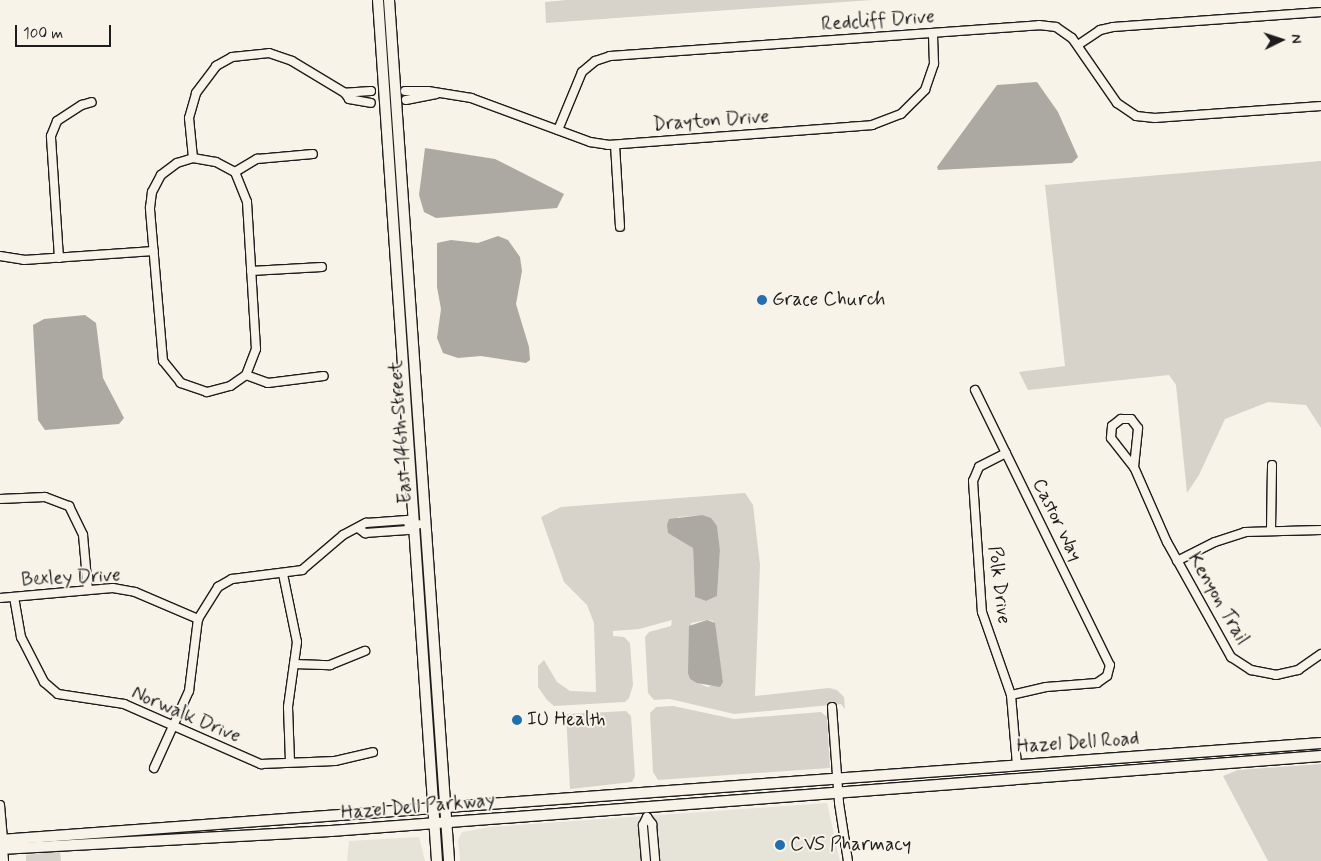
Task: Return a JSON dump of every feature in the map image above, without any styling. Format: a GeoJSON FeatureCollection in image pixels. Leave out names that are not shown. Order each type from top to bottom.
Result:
{"type":"FeatureCollection","features":[{"type":"Feature","properties":{"kind":"main road","name":"East 146th Street"},"geometry":{"type":"LineString","coordinates":[[378,0],[436,861]]}},
{"type":"Feature","properties":{"kind":"main road","name":"East 146th Street"},"geometry":{"type":"LineString","coordinates":[[389,0],[449,861]]}},
{"type":"Feature","properties":{"kind":"main road","name":"Hazel Dell Road"},"geometry":{"type":"LineString","coordinates":[[837,778],[1321,743]]}},
{"type":"Feature","properties":{"kind":"main road","name":"Hazel Dell Road"},"geometry":{"type":"LineString","coordinates":[[838,791],[1321,756]]}},
{"type":"Feature","properties":{"kind":"main road","name":"Hazel Dell Parkway"},"geometry":{"type":"LineString","coordinates":[[1,845],[837,778]]}},
{"type":"Feature","properties":{"kind":"main road","name":"Hazel Dell Parkway"},"geometry":{"type":"LineString","coordinates":[[1,845],[434,823],[838,791]]}},
{"type":"Feature","properties":{"kind":"street"},"geometry":{"type":"LineString","coordinates":[[1078,45],[1100,30],[1113,27],[1321,12]]}},
{"type":"Feature","properties":{"kind":"street","name":"Redcliff Drive"},"geometry":{"type":"LineString","coordinates":[[558,130],[579,76],[588,66],[604,58],[1045,25],[1062,30],[1078,45],[1117,103],[1136,116],[1154,118],[1321,106]]}},
{"type":"Feature","properties":{"kind":"street","name":"Drayton Drive"},"geometry":{"type":"LineString","coordinates":[[405,91],[428,91],[436,94],[471,98],[590,142],[615,144],[881,123],[907,110],[924,90],[934,64],[933,33]]}},
{"type":"Feature","properties":{"kind":"street"},"geometry":{"type":"LineString","coordinates":[[192,158],[189,118],[196,93],[211,71],[232,58],[269,53],[292,61],[345,93],[349,98],[371,103]]}},
{"type":"Feature","properties":{"kind":"street"},"geometry":{"type":"LineString","coordinates":[[345,93],[371,92]]}},
{"type":"Feature","properties":{"kind":"street","name":"Drayton Drive"},"geometry":{"type":"LineString","coordinates":[[406,100],[436,94]]}},
{"type":"Feature","properties":{"kind":"street"},"geometry":{"type":"LineString","coordinates":[[60,258],[51,136],[57,121],[82,105],[92,102]]}},
{"type":"Feature","properties":{"kind":"street"},"geometry":{"type":"LineString","coordinates":[[615,144],[620,227]]}},
{"type":"Feature","properties":{"kind":"street"},"geometry":{"type":"LineString","coordinates":[[235,172],[256,159],[313,154]]}},
{"type":"Feature","properties":{"kind":"street"},"geometry":{"type":"LineString","coordinates":[[192,158],[216,162],[235,172],[247,202],[256,343],[246,375],[230,386],[211,391],[181,383],[163,361],[150,208],[154,187],[171,166],[192,158]]}},
{"type":"Feature","properties":{"kind":"street"},"geometry":{"type":"LineString","coordinates":[[0,256],[24,260],[154,251]]}},
{"type":"Feature","properties":{"kind":"street"},"geometry":{"type":"LineString","coordinates":[[252,271],[322,267]]}},
{"type":"Feature","properties":{"kind":"street"},"geometry":{"type":"LineString","coordinates":[[246,375],[268,383],[324,376]]}},
{"type":"Feature","properties":{"kind":"street","name":"Castor Way"},"geometry":{"type":"LineString","coordinates":[[975,390],[1110,665],[1107,676],[1097,683],[1051,687],[1011,695]]}},
{"type":"Feature","properties":{"kind":"street","name":"Kenyon Trail"},"geometry":{"type":"LineString","coordinates":[[1134,467],[1138,428],[1131,419],[1121,419],[1112,426],[1111,438],[1134,467],[1177,561],[1221,644],[1238,663],[1259,673],[1280,674],[1298,670],[1321,654]]}},
{"type":"Feature","properties":{"kind":"street","name":"Polk Drive"},"geometry":{"type":"LineString","coordinates":[[1006,453],[979,467],[973,481],[982,612],[1011,695],[1017,765]]}},
{"type":"Feature","properties":{"kind":"street"},"geometry":{"type":"LineString","coordinates":[[1271,530],[1272,465]]}},
{"type":"Feature","properties":{"kind":"street"},"geometry":{"type":"LineString","coordinates":[[0,499],[45,497],[68,506],[83,535],[88,590]]}},
{"type":"Feature","properties":{"kind":"street"},"geometry":{"type":"LineString","coordinates":[[154,768],[188,691],[198,619],[213,592],[225,582],[239,578],[283,574],[310,566],[344,535],[358,528],[365,533],[408,530],[412,525],[425,524]]}},
{"type":"Feature","properties":{"kind":"street"},"geometry":{"type":"LineString","coordinates":[[1177,561],[1230,536],[1271,530],[1321,530]]}},
{"type":"Feature","properties":{"kind":"street"},"geometry":{"type":"LineString","coordinates":[[283,574],[296,630],[294,664],[288,707],[290,762]]}},
{"type":"Feature","properties":{"kind":"street","name":"Bexley Drive"},"geometry":{"type":"LineString","coordinates":[[0,598],[88,590],[126,589],[198,619]]}},
{"type":"Feature","properties":{"kind":"street","name":"Norwalk Drive"},"geometry":{"type":"LineString","coordinates":[[14,597],[21,637],[39,674],[51,689],[72,698],[124,704],[257,763],[335,761],[373,752]]}},
{"type":"Feature","properties":{"kind":"street"},"geometry":{"type":"LineString","coordinates":[[294,664],[330,665],[365,651]]}},
{"type":"Feature","properties":{"kind":"street"},"geometry":{"type":"LineString","coordinates":[[832,707],[838,791],[848,861]]}},
{"type":"Feature","properties":{"kind":"street"},"geometry":{"type":"LineString","coordinates":[[0,805],[1,845],[4,861]]}},
{"type":"Feature","properties":{"kind":"street"},"geometry":{"type":"LineString","coordinates":[[646,861],[643,825],[647,817],[652,824],[655,861]]}},
{"type":"Feature","properties":{"kind":"shaded area"},"geometry":{"type":"Polygon","coordinates":[[[567,0],[872,0],[546,23],[545,2],[567,0]]]}},
{"type":"Feature","properties":{"kind":"shaded area"},"geometry":{"type":"Polygon","coordinates":[[[1037,82],[1058,112],[1078,157],[1072,163],[938,170],[937,167],[997,85],[1037,82]]]}},
{"type":"Feature","properties":{"kind":"shaded area"},"geometry":{"type":"Polygon","coordinates":[[[425,148],[495,159],[564,194],[557,208],[436,218],[424,212],[419,195],[425,148]]]}},
{"type":"Feature","properties":{"kind":"shaded area"},"geometry":{"type":"Polygon","coordinates":[[[1321,161],[1321,428],[1306,405],[1268,402],[1225,419],[1199,475],[1187,493],[1176,385],[1169,375],[1028,390],[1019,372],[1065,366],[1045,185],[1321,161]]]}},
{"type":"Feature","properties":{"kind":"shaded area"},"geometry":{"type":"Polygon","coordinates":[[[498,236],[508,240],[520,257],[522,271],[516,304],[529,347],[530,360],[526,363],[481,356],[458,358],[443,353],[437,338],[441,309],[437,287],[437,243],[451,240],[478,243],[498,236]]]}},
{"type":"Feature","properties":{"kind":"shaded area"},"geometry":{"type":"Polygon","coordinates":[[[85,315],[96,323],[103,378],[124,418],[119,424],[45,430],[38,420],[33,325],[44,319],[85,315]]]}},
{"type":"Feature","properties":{"kind":"shaded area"},"geometry":{"type":"Polygon","coordinates":[[[745,493],[753,505],[760,565],[755,696],[829,688],[837,690],[844,697],[845,709],[841,704],[734,714],[670,699],[654,700],[648,693],[645,637],[649,632],[671,626],[672,620],[639,629],[613,631],[613,636],[624,637],[630,643],[633,685],[629,698],[625,702],[554,706],[538,687],[538,666],[544,660],[557,682],[570,691],[596,692],[594,623],[587,605],[564,582],[541,517],[561,507],[745,493]],[[702,515],[678,517],[679,537],[693,548],[695,597],[706,601],[717,596],[720,550],[717,526],[702,515]],[[707,620],[691,623],[690,679],[707,687],[723,682],[713,621],[707,620]]]}},
{"type":"Feature","properties":{"kind":"shaded area"},"geometry":{"type":"Polygon","coordinates":[[[702,515],[711,518],[717,526],[720,550],[717,596],[706,601],[695,597],[693,548],[668,533],[667,525],[669,519],[702,515]]]}},
{"type":"Feature","properties":{"kind":"shaded area"},"geometry":{"type":"Polygon","coordinates":[[[707,620],[715,623],[723,682],[720,687],[697,683],[690,679],[688,673],[689,626],[707,620]]]}},
{"type":"Feature","properties":{"kind":"shaded area"},"geometry":{"type":"Polygon","coordinates":[[[673,706],[734,719],[821,712],[827,717],[830,768],[658,780],[653,772],[650,713],[656,707],[673,706]]]}},
{"type":"Feature","properties":{"kind":"shaded area"},"geometry":{"type":"Polygon","coordinates":[[[626,711],[631,716],[635,776],[632,782],[570,789],[566,714],[626,711]]]}},
{"type":"Feature","properties":{"kind":"shaded area"},"geometry":{"type":"Polygon","coordinates":[[[1321,764],[1321,861],[1268,861],[1223,776],[1238,770],[1321,764]]]}},
{"type":"Feature","properties":{"kind":"shaded area"},"geometry":{"type":"Polygon","coordinates":[[[827,803],[840,861],[460,861],[458,840],[462,832],[491,827],[827,803]]]}},
{"type":"Feature","properties":{"kind":"shaded area"},"geometry":{"type":"Polygon","coordinates":[[[419,837],[425,861],[347,861],[349,841],[419,837]]]}},
{"type":"Feature","properties":{"kind":"shaded area"},"geometry":{"type":"Polygon","coordinates":[[[60,851],[61,861],[26,861],[26,855],[60,851]]]}},
{"type":"Feature","properties":{"kind":"place","name":"Grace Church"},"geometry":{"type":"Point","coordinates":[762,300]}},
{"type":"Feature","properties":{"kind":"place","name":"IU Health"},"geometry":{"type":"Point","coordinates":[517,720]}},
{"type":"Feature","properties":{"kind":"place","name":"CVS Pharmacy"},"geometry":{"type":"Point","coordinates":[780,845]}}]}
